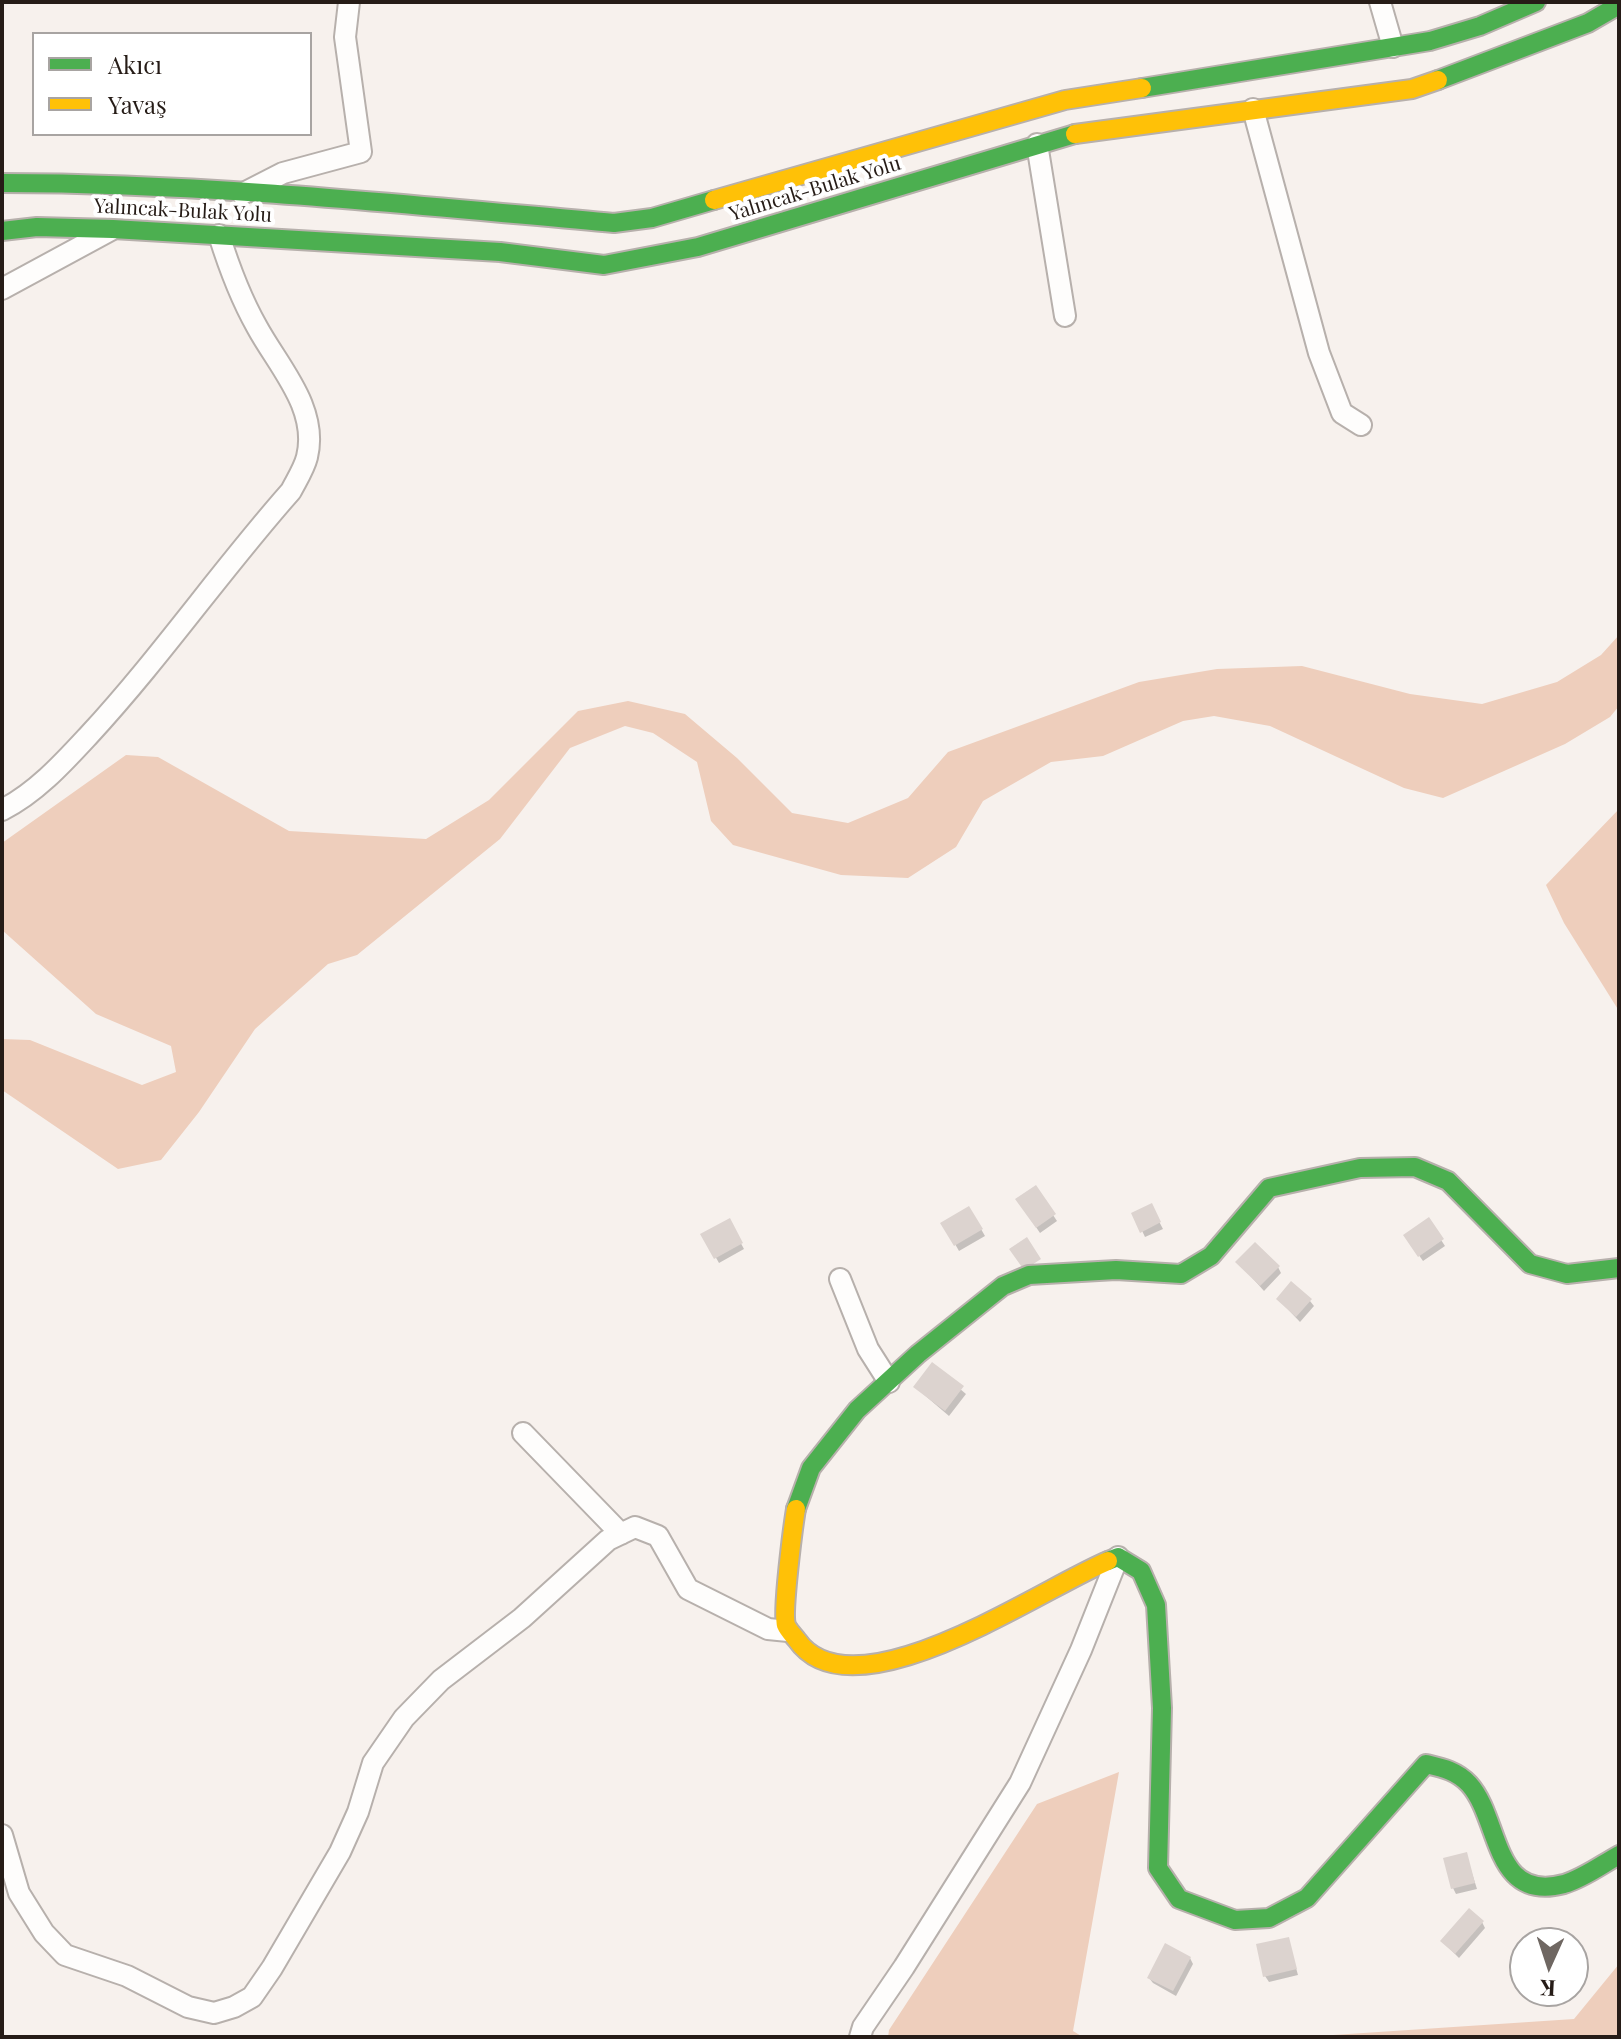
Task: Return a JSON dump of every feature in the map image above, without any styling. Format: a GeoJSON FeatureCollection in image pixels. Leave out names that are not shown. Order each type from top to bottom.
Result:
{"type":"FeatureCollection","features":[{"type":"Feature","properties":{"kind":"main road","name":"Yalıncak-Bulak Yolu"},"geometry":{"type":"LineString","coordinates":[[2,183],[381,202],[614,223],[652,218],[1065,100],[1393,47],[1480,26],[1536,2]]}},
{"type":"Feature","properties":{"kind":"main road","name":"Yalıncak-Bulak Yolu"},"geometry":{"type":"LineString","coordinates":[[2,231],[37,227],[113,229],[500,252],[604,265],[698,247],[1066,135],[1412,89],[1503,58],[1588,23],[1619,5]]}},
{"type":"Feature","properties":{"kind":"main road"},"geometry":{"type":"LineString","coordinates":[[1619,1268],[1567,1274],[1530,1264],[1448,1181],[1415,1167],[1360,1168],[1269,1188],[1211,1256],[1181,1274],[1116,1270],[1029,1275],[1003,1286],[889,1382],[831,1437],[806,1474],[798,1498],[786,1624],[793,1643],[804,1653],[831,1664],[874,1667],[938,1647],[1069,1577],[1118,1557],[1141,1571],[1156,1605],[1162,1708],[1158,1868],[1179,1899],[1235,1920],[1269,1918],[1307,1898],[1426,1764],[1449,1764],[1467,1778],[1486,1810],[1497,1854],[1519,1877],[1533,1885],[1568,1881],[1619,1855]]}},
{"type":"Feature","properties":{"kind":"street"},"geometry":{"type":"LineString","coordinates":[[242,194],[283,173],[361,152],[345,37],[349,2]]}},
{"type":"Feature","properties":{"kind":"street"},"geometry":{"type":"LineString","coordinates":[[1380,2],[1393,47]]}},
{"type":"Feature","properties":{"kind":"street"},"geometry":{"type":"LineString","coordinates":[[1253,109],[1324,368],[1342,413],[1361,425]]}},
{"type":"Feature","properties":{"kind":"street"},"geometry":{"type":"LineString","coordinates":[[1037,144],[1065,316]]}},
{"type":"Feature","properties":{"kind":"street"},"geometry":{"type":"LineString","coordinates":[[2,289],[113,229]]}},
{"type":"Feature","properties":{"kind":"street"},"geometry":{"type":"LineString","coordinates":[[2,810],[15,803],[63,762],[132,689],[291,491],[307,457],[308,428],[289,374],[246,306],[219,235]]}},
{"type":"Feature","properties":{"kind":"street"},"geometry":{"type":"LineString","coordinates":[[840,1279],[868,1349],[889,1382]]}},
{"type":"Feature","properties":{"kind":"street"},"geometry":{"type":"LineString","coordinates":[[523,1433],[621,1534]]}},
{"type":"Feature","properties":{"kind":"street"},"geometry":{"type":"LineString","coordinates":[[2,1835],[19,1893],[44,1933],[65,1955],[127,1976],[188,2007],[214,2013],[252,1997],[318,1891],[358,1812],[373,1763],[404,1718],[441,1680],[522,1618],[608,1540],[635,1527],[658,1536],[688,1589],[768,1629],[788,1631]]}},
{"type":"Feature","properties":{"kind":"street"},"geometry":{"type":"LineString","coordinates":[[860,2037],[863,2027],[1020,1783],[1081,1650],[1118,1557]]}},
{"type":"Feature","properties":{"kind":"shaded area"},"geometry":{"type":"Polygon","coordinates":[[[1619,635],[1619,706],[1610,717],[1565,744],[1443,798],[1404,788],[1270,726],[1214,716],[1183,721],[1103,756],[1051,762],[983,801],[956,847],[908,878],[841,875],[733,845],[711,821],[697,762],[653,733],[625,726],[570,748],[500,839],[357,955],[328,964],[255,1029],[199,1112],[161,1160],[118,1169],[2,1090],[2,1039],[30,1040],[142,1085],[176,1072],[171,1046],[96,1014],[2,930],[2,843],[126,755],[158,757],[289,831],[426,839],[489,800],[578,711],[628,701],[685,714],[737,758],[792,813],[848,823],[908,798],[948,752],[1139,682],[1217,669],[1302,666],[1410,694],[1482,704],[1557,682],[1601,655],[1619,635]]]}},
{"type":"Feature","properties":{"kind":"shaded area"},"geometry":{"type":"Polygon","coordinates":[[[1619,809],[1619,1011],[1564,923],[1546,885],[1619,809]]]}},
{"type":"Feature","properties":{"kind":"shaded area"},"geometry":{"type":"Polygon","coordinates":[[[1119,1772],[1073,2031],[1083,2037],[888,2037],[889,2030],[1037,1804],[1119,1772]]]}},
{"type":"Feature","properties":{"kind":"shaded area"},"geometry":{"type":"Polygon","coordinates":[[[1619,1964],[1619,2037],[1303,2037],[1574,2019],[1584,2007],[1589,2007],[1589,2001],[1619,1964]]]}},
{"type":"Feature","properties":{"kind":"building"},"geometry":{"type":"Polygon","coordinates":[[[1036,1185],[1056,1214],[1036,1228],[1015,1199],[1036,1185]]]}},
{"type":"Feature","properties":{"kind":"building"},"geometry":{"type":"Polygon","coordinates":[[[1152,1203],[1161,1222],[1140,1233],[1131,1213],[1152,1203]]]}},
{"type":"Feature","properties":{"kind":"building"},"geometry":{"type":"Polygon","coordinates":[[[969,1206],[983,1229],[954,1246],[940,1223],[969,1206]]]}},
{"type":"Feature","properties":{"kind":"building"},"geometry":{"type":"Polygon","coordinates":[[[1429,1217],[1444,1239],[1418,1257],[1403,1235],[1429,1217]]]}},
{"type":"Feature","properties":{"kind":"building"},"geometry":{"type":"Polygon","coordinates":[[[730,1218],[743,1243],[714,1259],[700,1234],[730,1218]]]}},
{"type":"Feature","properties":{"kind":"building"},"geometry":{"type":"Polygon","coordinates":[[[1027,1237],[1041,1259],[1024,1270],[1009,1249],[1027,1237]]]}},
{"type":"Feature","properties":{"kind":"building"},"geometry":{"type":"Polygon","coordinates":[[[1255,1242],[1280,1266],[1260,1286],[1235,1262],[1255,1242]]]}},
{"type":"Feature","properties":{"kind":"building"},"geometry":{"type":"Polygon","coordinates":[[[1291,1281],[1312,1299],[1296,1317],[1276,1299],[1291,1281]]]}},
{"type":"Feature","properties":{"kind":"building"},"geometry":{"type":"Polygon","coordinates":[[[932,1362],[964,1386],[945,1411],[913,1387],[932,1362]]]}},
{"type":"Feature","properties":{"kind":"building"},"geometry":{"type":"Polygon","coordinates":[[[1467,1852],[1475,1883],[1451,1889],[1443,1858],[1467,1852]]]}},
{"type":"Feature","properties":{"kind":"building"},"geometry":{"type":"Polygon","coordinates":[[[1469,1908],[1484,1921],[1455,1954],[1440,1941],[1469,1908]]]}},
{"type":"Feature","properties":{"kind":"building"},"geometry":{"type":"Polygon","coordinates":[[[1289,1937],[1297,1969],[1263,1977],[1256,1944],[1289,1937]]]}},
{"type":"Feature","properties":{"kind":"building"},"geometry":{"type":"Polygon","coordinates":[[[1165,1943],[1191,1957],[1173,1991],[1147,1978],[1165,1943]]]}},
{"type":"Feature","properties":{"kind":"traffic: fast"},"geometry":{"type":"LineString","coordinates":[[1142,88],[1430,41],[1480,26],[1536,2]]}},
{"type":"Feature","properties":{"kind":"traffic: fast"},"geometry":{"type":"LineString","coordinates":[[1438,80],[1588,23],[1619,5]]}},
{"type":"Feature","properties":{"kind":"traffic: fast"},"geometry":{"type":"LineString","coordinates":[[2,231],[37,227],[113,229],[500,252],[604,265],[698,247],[1075,134]]}},
{"type":"Feature","properties":{"kind":"traffic: fast"},"geometry":{"type":"LineString","coordinates":[[2,183],[232,191],[614,223],[652,218],[714,200]]}},
{"type":"Feature","properties":{"kind":"traffic: fast"},"geometry":{"type":"LineString","coordinates":[[796,1509],[811,1468],[857,1410],[918,1354],[1003,1286],[1029,1275],[1116,1270],[1181,1274],[1211,1256],[1269,1188],[1360,1168],[1415,1167],[1448,1181],[1530,1264],[1567,1274],[1619,1268]]}},
{"type":"Feature","properties":{"kind":"traffic: fast"},"geometry":{"type":"LineString","coordinates":[[1108,1561],[1118,1557],[1141,1571],[1156,1605],[1162,1708],[1158,1868],[1179,1899],[1235,1920],[1269,1918],[1307,1898],[1426,1764],[1455,1773],[1469,1784],[1479,1799],[1502,1854],[1511,1870],[1523,1881],[1541,1887],[1564,1884],[1619,1855]]}},
{"type":"Feature","properties":{"kind":"traffic: slow"},"geometry":{"type":"LineString","coordinates":[[1075,134],[1412,89],[1438,80]]}},
{"type":"Feature","properties":{"kind":"traffic: slow"},"geometry":{"type":"LineString","coordinates":[[714,200],[1065,100],[1142,88]]}},
{"type":"Feature","properties":{"kind":"traffic: slow"},"geometry":{"type":"LineString","coordinates":[[796,1509],[786,1625],[797,1640],[824,1661],[860,1665],[903,1657],[949,1641],[1108,1561]]}}]}
